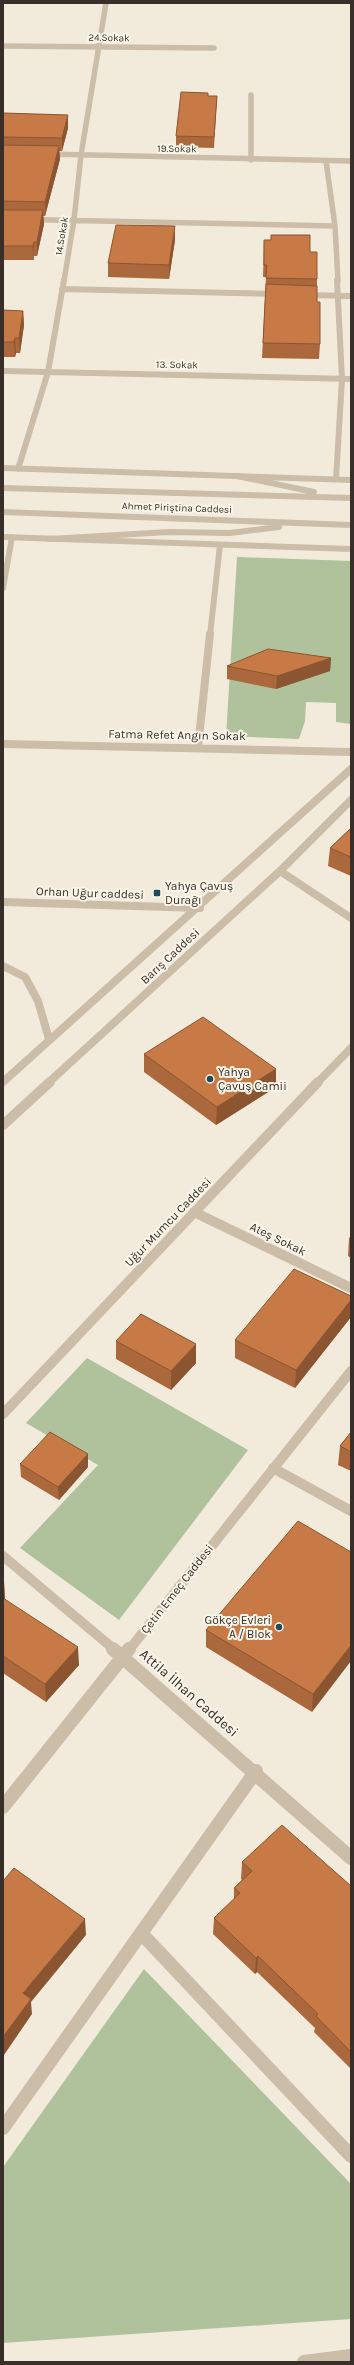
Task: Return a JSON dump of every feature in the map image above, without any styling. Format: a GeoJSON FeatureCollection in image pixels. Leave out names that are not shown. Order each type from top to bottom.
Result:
{"type":"FeatureCollection","features":[{"type":"Feature","properties":{"kind":"street","name":"14.Sokak"},"geometry":{"type":"LineString","coordinates":[[18,469],[48,372],[74,220],[81,155],[106,3]]}},
{"type":"Feature","properties":{"kind":"street","name":"24.Sokak"},"geometry":{"type":"LineString","coordinates":[[3,46],[214,48]]}},
{"type":"Feature","properties":{"kind":"street"},"geometry":{"type":"LineString","coordinates":[[251,95],[251,160]]}},
{"type":"Feature","properties":{"kind":"street","name":"19.Sokak"},"geometry":{"type":"LineString","coordinates":[[42,154],[251,160],[351,161]]}},
{"type":"Feature","properties":{"kind":"street"},"geometry":{"type":"LineString","coordinates":[[326,161],[335,226],[342,379],[336,479]]}},
{"type":"Feature","properties":{"kind":"street"},"geometry":{"type":"LineString","coordinates":[[3,219],[335,226]]}},
{"type":"Feature","properties":{"kind":"street"},"geometry":{"type":"LineString","coordinates":[[62,289],[283,294]]}},
{"type":"Feature","properties":{"kind":"street"},"geometry":{"type":"LineString","coordinates":[[299,294],[351,296]]}},
{"type":"Feature","properties":{"kind":"street","name":"13. Sokak"},"geometry":{"type":"LineString","coordinates":[[3,371],[351,379]]}},
{"type":"Feature","properties":{"kind":"street"},"geometry":{"type":"LineString","coordinates":[[3,468],[351,480]]}},
{"type":"Feature","properties":{"kind":"street"},"geometry":{"type":"LineString","coordinates":[[237,476],[281,486],[351,498]]}},
{"type":"Feature","properties":{"kind":"street","name":"Ahmet Piriştina Caddesi"},"geometry":{"type":"LineString","coordinates":[[3,488],[351,498]]}},
{"type":"Feature","properties":{"kind":"street","name":"Ahmet Piriştina Caddesi"},"geometry":{"type":"LineString","coordinates":[[3,512],[351,524]]}},
{"type":"Feature","properties":{"kind":"street"},"geometry":{"type":"LineString","coordinates":[[49,539],[169,532],[230,533],[309,523]]}},
{"type":"Feature","properties":{"kind":"street"},"geometry":{"type":"LineString","coordinates":[[3,537],[351,549]]}},
{"type":"Feature","properties":{"kind":"street"},"geometry":{"type":"LineString","coordinates":[[3,588],[12,537]]}},
{"type":"Feature","properties":{"kind":"street"},"geometry":{"type":"LineString","coordinates":[[198,747],[220,545]]}},
{"type":"Feature","properties":{"kind":"street","name":"Fatma Refet Angın Sokak"},"geometry":{"type":"LineString","coordinates":[[3,744],[198,747],[351,752]]}},
{"type":"Feature","properties":{"kind":"street","name":"Barış Caddesi"},"geometry":{"type":"LineString","coordinates":[[3,1082],[276,841],[351,769]]}},
{"type":"Feature","properties":{"kind":"street","name":"Barış Caddesi"},"geometry":{"type":"LineString","coordinates":[[3,1126],[280,871],[351,800]]}},
{"type":"Feature","properties":{"kind":"street"},"geometry":{"type":"LineString","coordinates":[[280,871],[351,918]]}},
{"type":"Feature","properties":{"kind":"street","name":"Orhan Uğur caddesi"},"geometry":{"type":"LineString","coordinates":[[3,902],[200,908]]}},
{"type":"Feature","properties":{"kind":"street"},"geometry":{"type":"LineString","coordinates":[[3,966],[25,977],[38,1001],[49,1040]]}},
{"type":"Feature","properties":{"kind":"street","name":"Uğur Mumcu Caddesi"},"geometry":{"type":"LineString","coordinates":[[3,1414],[351,1048]]}},
{"type":"Feature","properties":{"kind":"street","name":"Ateş Sokak"},"geometry":{"type":"LineString","coordinates":[[194,1212],[351,1288]]}},
{"type":"Feature","properties":{"kind":"street","name":"Çetin Emeç Caddesi"},"geometry":{"type":"LineString","coordinates":[[3,1807],[351,1371]]}},
{"type":"Feature","properties":{"kind":"street"},"geometry":{"type":"LineString","coordinates":[[273,1468],[351,1511]]}},
{"type":"Feature","properties":{"kind":"street","name":"Attila İlhan Caddesi"},"geometry":{"type":"LineString","coordinates":[[3,1556],[124,1656],[256,1771],[351,1858]]}},
{"type":"Feature","properties":{"kind":"street"},"geometry":{"type":"LineString","coordinates":[[3,2128],[142,1934],[256,1771]]}},
{"type":"Feature","properties":{"kind":"street"},"geometry":{"type":"LineString","coordinates":[[142,1934],[351,2156]]}},
{"type":"Feature","properties":{"kind":"street"},"geometry":{"type":"LineString","coordinates":[[304,2362],[351,2356]]}},
{"type":"Feature","properties":{"kind":"green space"},"geometry":{"type":"Polygon","coordinates":[[[237,557],[351,561],[351,724],[336,722],[336,703],[306,702],[305,721],[299,739],[226,736],[237,557]]]}},
{"type":"Feature","properties":{"kind":"green space"},"geometry":{"type":"Polygon","coordinates":[[[87,1358],[248,1450],[119,1620],[20,1548],[98,1465],[26,1423],[87,1358]]]}},
{"type":"Feature","properties":{"kind":"green space"},"geometry":{"type":"Polygon","coordinates":[[[144,1969],[351,2184],[351,2319],[3,2343],[3,2167],[144,1969]]]}},
{"type":"Feature","properties":{"kind":"building"},"geometry":{"type":"Polygon","coordinates":[[[181,92],[208,93],[208,96],[217,96],[214,137],[176,136],[181,92]]]}},
{"type":"Feature","properties":{"kind":"building"},"geometry":{"type":"Polygon","coordinates":[[[3,113],[68,115],[62,138],[3,137],[3,113]]]}},
{"type":"Feature","properties":{"kind":"building"},"geometry":{"type":"Polygon","coordinates":[[[3,145],[59,146],[45,202],[3,201],[3,145]]]}},
{"type":"Feature","properties":{"kind":"building"},"geometry":{"type":"Polygon","coordinates":[[[3,210],[43,210],[37,242],[34,242],[33,246],[3,246],[3,210]]]}},
{"type":"Feature","properties":{"kind":"building"},"geometry":{"type":"Polygon","coordinates":[[[116,225],[175,226],[169,265],[108,263],[116,225]]]}},
{"type":"Feature","properties":{"kind":"building"},"geometry":{"type":"Polygon","coordinates":[[[271,235],[310,235],[310,252],[317,252],[317,279],[266,278],[267,265],[264,265],[264,240],[271,240],[271,235]]]}},
{"type":"Feature","properties":{"kind":"building"},"geometry":{"type":"Polygon","coordinates":[[[266,284],[317,286],[317,302],[320,302],[320,344],[263,343],[266,284]]]}},
{"type":"Feature","properties":{"kind":"building"},"geometry":{"type":"Polygon","coordinates":[[[3,310],[23,311],[19,338],[15,338],[14,342],[3,342],[3,310]]]}},
{"type":"Feature","properties":{"kind":"building"},"geometry":{"type":"Polygon","coordinates":[[[268,649],[331,658],[277,676],[227,666],[268,649]]]}},
{"type":"Feature","properties":{"kind":"building"},"geometry":{"type":"Polygon","coordinates":[[[351,828],[351,857],[330,848],[351,828]]]}},
{"type":"Feature","properties":{"kind":"building","name":"Yahya Çavuş Camii"},"geometry":{"type":"Polygon","coordinates":[[[203,1017],[276,1069],[217,1107],[144,1054],[203,1017]]]}},
{"type":"Feature","properties":{"kind":"building"},"geometry":{"type":"Polygon","coordinates":[[[294,1269],[351,1296],[351,1300],[296,1370],[235,1340],[294,1269]]]}},
{"type":"Feature","properties":{"kind":"building"},"geometry":{"type":"Polygon","coordinates":[[[141,1314],[196,1344],[171,1371],[116,1341],[141,1314]]]}},
{"type":"Feature","properties":{"kind":"building"},"geometry":{"type":"Polygon","coordinates":[[[50,1432],[88,1454],[58,1487],[20,1464],[50,1432]]]}},
{"type":"Feature","properties":{"kind":"building"},"geometry":{"type":"Polygon","coordinates":[[[351,1432],[351,1452],[340,1446],[351,1432]]]}},
{"type":"Feature","properties":{"kind":"building","name":"Gökçe Evleri A / Blok"},"geometry":{"type":"Polygon","coordinates":[[[298,1521],[351,1552],[351,1645],[313,1694],[206,1630],[298,1521]]]}},
{"type":"Feature","properties":{"kind":"building"},"geometry":{"type":"Polygon","coordinates":[[[3,1598],[78,1647],[45,1684],[3,1656],[3,1598]]]}},
{"type":"Feature","properties":{"kind":"building"},"geometry":{"type":"Polygon","coordinates":[[[282,1825],[351,1886],[351,2052],[316,2016],[318,2014],[258,1956],[256,1958],[214,1918],[240,1893],[234,1888],[252,1871],[242,1862],[282,1825]]]}},
{"type":"Feature","properties":{"kind":"building"},"geometry":{"type":"Polygon","coordinates":[[[14,1868],[85,1919],[23,1993],[31,1999],[3,2037],[3,1881],[14,1868]]]}},
{"type":"Feature","properties":{"kind":"place","name":"Yahya Çavuş Durağı"},"geometry":{"type":"Point","coordinates":[157,893]}},
{"type":"Feature","properties":{"kind":"place","name":"Yahya Çavuş Camii"},"geometry":{"type":"Point","coordinates":[210,1079]}},
{"type":"Feature","properties":{"kind":"place","name":"Gökçe Evleri A / Blok"},"geometry":{"type":"Point","coordinates":[279,1627]}}]}
